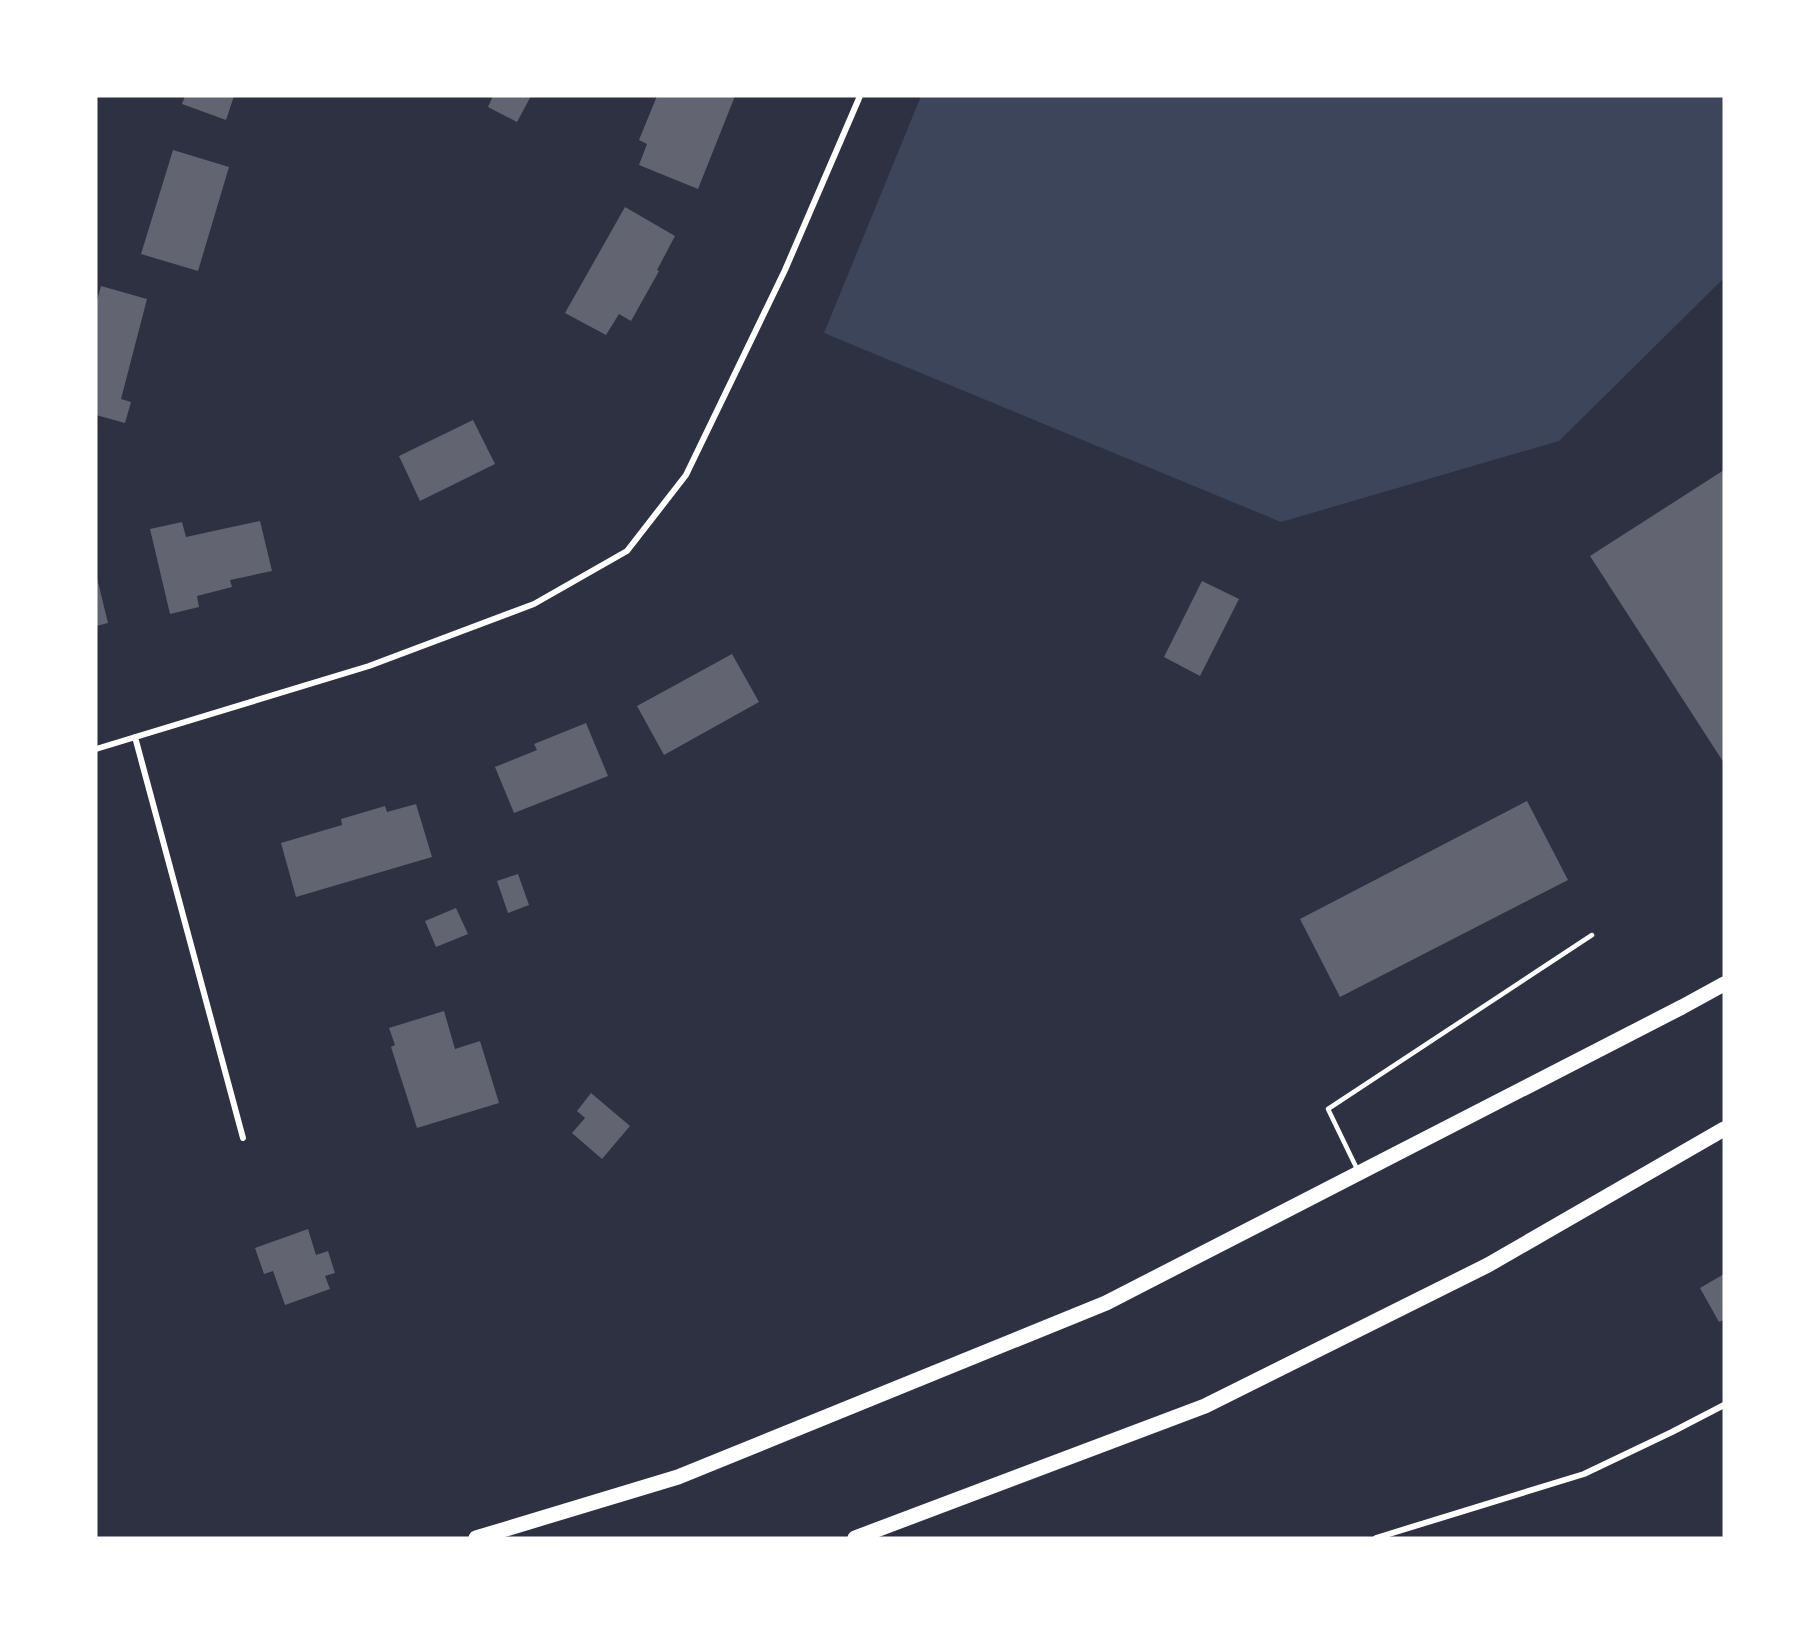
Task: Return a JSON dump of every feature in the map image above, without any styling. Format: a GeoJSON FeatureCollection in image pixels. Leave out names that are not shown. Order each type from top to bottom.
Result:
{"type":"FeatureCollection","features":[{"type":"Feature","properties":{"kind":"main road"},"geometry":{"type":"LineString","coordinates":[[476,1538],[678,1477],[1106,1303],[1724,984]]}},
{"type":"Feature","properties":{"kind":"main road"},"geometry":{"type":"LineString","coordinates":[[855,1538],[1205,1406],[1488,1265],[1724,1129]]}},
{"type":"Feature","properties":{"kind":"street"},"geometry":{"type":"LineString","coordinates":[[96,749],[369,666],[434,642],[534,604],[627,551],[686,475],[785,270],[860,96]]}},
{"type":"Feature","properties":{"kind":"street"},"geometry":{"type":"LineString","coordinates":[[135,737],[243,1138]]}},
{"type":"Feature","properties":{"kind":"street"},"geometry":{"type":"LineString","coordinates":[[1376,1538],[1584,1474],[1724,1405]]}},
{"type":"Feature","properties":{"kind":"lane"},"geometry":{"type":"LineString","coordinates":[[1359,1173],[1328,1109],[1592,935]]}},
{"type":"Feature","properties":{"kind":"shaded area"},"geometry":{"type":"Polygon","coordinates":[[[921,96],[1724,96],[1724,278],[1559,441],[1281,522],[824,333],[921,96]]]}},
{"type":"Feature","properties":{"kind":"building"},"geometry":{"type":"Polygon","coordinates":[[[185,96],[234,96],[226,120],[182,104],[185,96]]]}},
{"type":"Feature","properties":{"kind":"building"},"geometry":{"type":"Polygon","coordinates":[[[493,96],[531,96],[517,122],[488,107],[493,96]]]}},
{"type":"Feature","properties":{"kind":"building"},"geometry":{"type":"Polygon","coordinates":[[[657,96],[735,96],[698,189],[639,165],[647,144],[639,140],[657,96]]]}},
{"type":"Feature","properties":{"kind":"building"},"geometry":{"type":"Polygon","coordinates":[[[173,150],[229,167],[198,271],[141,254],[173,150]]]}},
{"type":"Feature","properties":{"kind":"building"},"geometry":{"type":"Polygon","coordinates":[[[625,207],[675,236],[657,270],[659,271],[631,321],[619,314],[606,335],[565,313],[625,207]]]}},
{"type":"Feature","properties":{"kind":"building"},"geometry":{"type":"Polygon","coordinates":[[[101,286],[147,299],[121,399],[131,402],[125,423],[96,415],[96,304],[101,286]]]}},
{"type":"Feature","properties":{"kind":"building"},"geometry":{"type":"Polygon","coordinates":[[[473,420],[495,464],[420,501],[399,456],[473,420]]]}},
{"type":"Feature","properties":{"kind":"building"},"geometry":{"type":"Polygon","coordinates":[[[1724,470],[1724,763],[1590,556],[1724,470]]]}},
{"type":"Feature","properties":{"kind":"building"},"geometry":{"type":"Polygon","coordinates":[[[260,521],[272,571],[230,580],[232,587],[197,596],[199,607],[170,614],[150,529],[182,522],[186,537],[260,521]]]}},
{"type":"Feature","properties":{"kind":"building"},"geometry":{"type":"Polygon","coordinates":[[[96,579],[108,623],[96,626],[96,579]]]}},
{"type":"Feature","properties":{"kind":"building"},"geometry":{"type":"Polygon","coordinates":[[[1202,581],[1239,599],[1200,676],[1164,657],[1202,581]]]}},
{"type":"Feature","properties":{"kind":"building"},"geometry":{"type":"Polygon","coordinates":[[[732,654],[759,702],[664,755],[637,706],[732,654]]]}},
{"type":"Feature","properties":{"kind":"building"},"geometry":{"type":"Polygon","coordinates":[[[586,723],[608,776],[514,813],[495,767],[537,750],[534,744],[586,723]]]}},
{"type":"Feature","properties":{"kind":"building"},"geometry":{"type":"Polygon","coordinates":[[[1527,801],[1568,880],[1340,997],[1300,919],[1527,801]]]}},
{"type":"Feature","properties":{"kind":"building"},"geometry":{"type":"Polygon","coordinates":[[[416,804],[432,857],[296,897],[281,843],[342,825],[341,819],[385,806],[387,812],[416,804]]]}},
{"type":"Feature","properties":{"kind":"building"},"geometry":{"type":"Polygon","coordinates":[[[518,874],[529,905],[508,913],[497,881],[518,874]]]}},
{"type":"Feature","properties":{"kind":"building"},"geometry":{"type":"Polygon","coordinates":[[[456,908],[468,934],[436,947],[425,921],[456,908]]]}},
{"type":"Feature","properties":{"kind":"building"},"geometry":{"type":"Polygon","coordinates":[[[444,1011],[455,1049],[480,1041],[499,1103],[417,1128],[391,1047],[395,1045],[389,1028],[444,1011]]]}},
{"type":"Feature","properties":{"kind":"building"},"geometry":{"type":"Polygon","coordinates":[[[591,1093],[630,1126],[602,1159],[572,1133],[585,1118],[577,1111],[591,1093]]]}},
{"type":"Feature","properties":{"kind":"building"},"geometry":{"type":"Polygon","coordinates":[[[308,1229],[316,1255],[328,1251],[335,1273],[325,1276],[330,1289],[285,1305],[273,1271],[264,1274],[255,1248],[308,1229]]]}},
{"type":"Feature","properties":{"kind":"building"},"geometry":{"type":"Polygon","coordinates":[[[1724,1274],[1724,1320],[1719,1322],[1700,1288],[1724,1274]]]}}]}
